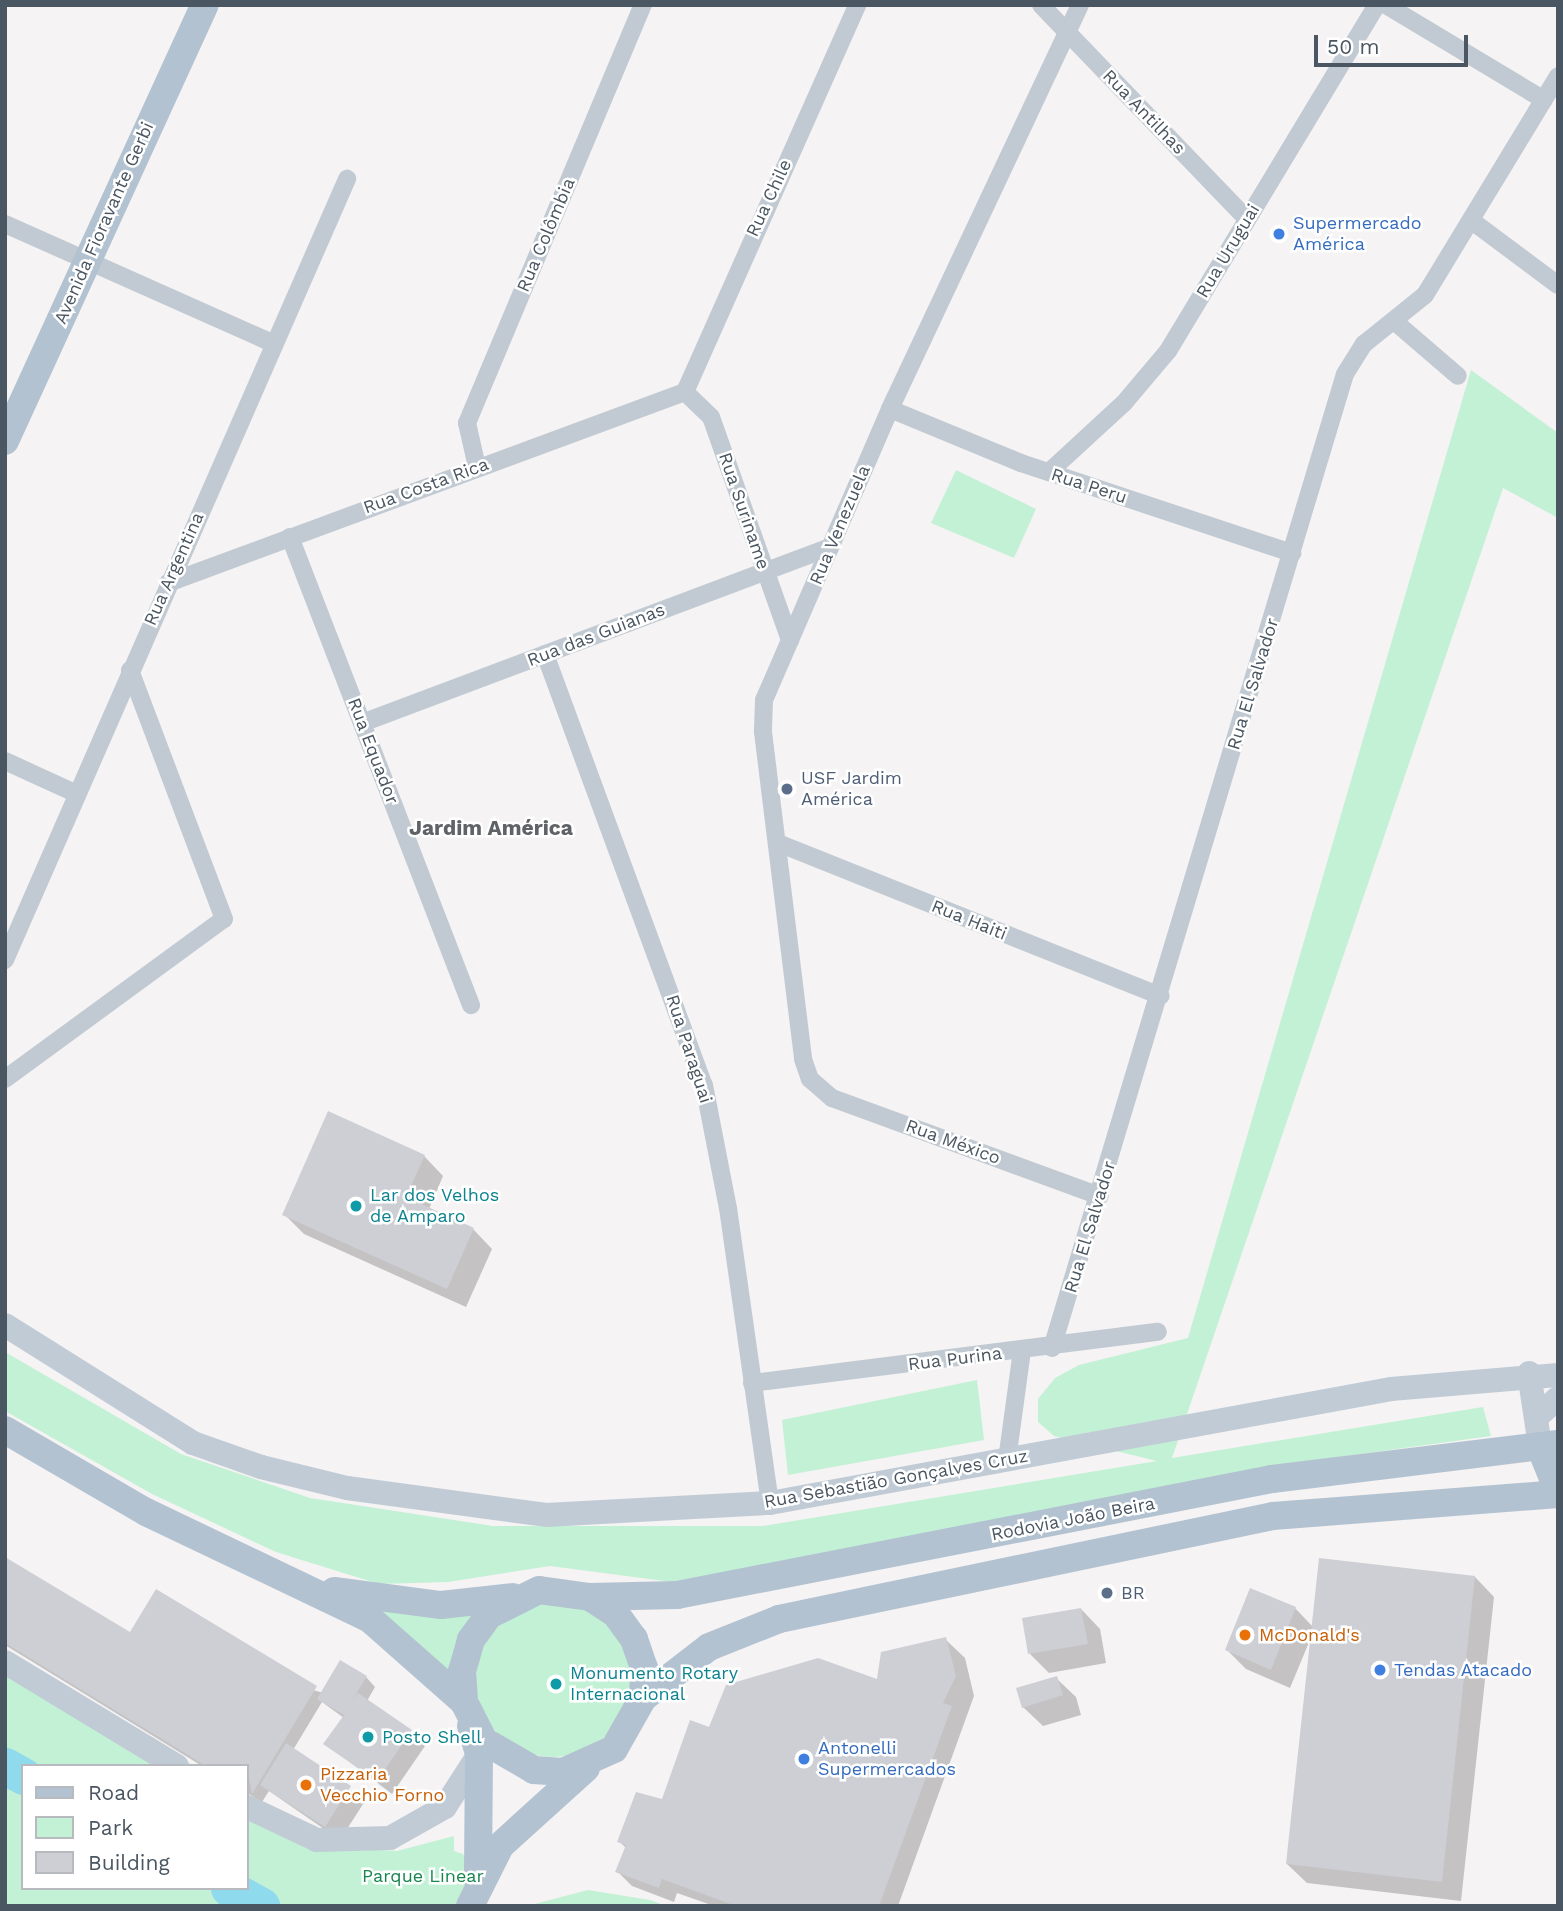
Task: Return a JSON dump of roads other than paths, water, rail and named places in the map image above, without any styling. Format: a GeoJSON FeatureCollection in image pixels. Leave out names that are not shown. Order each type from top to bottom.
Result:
{"type":"FeatureCollection","features":[{"type":"Feature","properties":{"kind":"main road","name":"Avenida Fioravante Gerbi"},"geometry":{"type":"LineString","coordinates":[[5,441],[205,5]]}},
{"type":"Feature","properties":{"kind":"main road"},"geometry":{"type":"LineString","coordinates":[[5,1430],[146,1512],[370,1619],[467,1709],[507,1759],[544,1771],[591,1764]]}},
{"type":"Feature","properties":{"kind":"main road"},"geometry":{"type":"LineString","coordinates":[[1549,1445],[1558,1493]]}},
{"type":"Feature","properties":{"kind":"main road","name":"Rodovia João Beira"},"geometry":{"type":"LineString","coordinates":[[590,1597],[690,1593],[1272,1479],[1549,1445]]}},
{"type":"Feature","properties":{"kind":"main road","name":"Rodovia João Beira"},"geometry":{"type":"LineString","coordinates":[[643,1698],[709,1647],[779,1619],[1273,1516],[1558,1493]]}},
{"type":"Feature","properties":{"kind":"main road"},"geometry":{"type":"LineString","coordinates":[[297,1583],[441,1605],[566,1590],[590,1597],[616,1614],[634,1639],[644,1668],[643,1698],[632,1727],[529,1815],[472,1899]]}},
{"type":"Feature","properties":{"kind":"main road"},"geometry":{"type":"LineString","coordinates":[[472,1899],[479,1754],[467,1709],[462,1671],[471,1640],[489,1615],[514,1597]]}},
{"type":"Feature","properties":{"kind":"street","name":"Rua Colômbia"},"geometry":{"type":"LineString","coordinates":[[477,467],[467,423],[643,5]]}},
{"type":"Feature","properties":{"kind":"street","name":"Rua Chile"},"geometry":{"type":"LineString","coordinates":[[685,392],[857,5]]}},
{"type":"Feature","properties":{"kind":"street","name":"Rua Antilhas"},"geometry":{"type":"LineString","coordinates":[[1041,5],[1247,219]]}},
{"type":"Feature","properties":{"kind":"street","name":"Rua Venezuela"},"geometry":{"type":"LineString","coordinates":[[810,1079],[803,1059],[764,700],[890,409],[1080,5]]}},
{"type":"Feature","properties":{"kind":"street","name":"Rua Uruguai"},"geometry":{"type":"LineString","coordinates":[[1049,472],[1168,351],[1377,5]]}},
{"type":"Feature","properties":{"kind":"street"},"geometry":{"type":"LineString","coordinates":[[1386,5],[1544,100]]}},
{"type":"Feature","properties":{"kind":"street","name":"Rua El Salvador"},"geometry":{"type":"LineString","coordinates":[[1052,1348],[1100,1196],[1345,374],[1364,344],[1425,295],[1558,76]]}},
{"type":"Feature","properties":{"kind":"street","name":"Rua Argentina"},"geometry":{"type":"LineString","coordinates":[[5,960],[347,179]]}},
{"type":"Feature","properties":{"kind":"street"},"geometry":{"type":"LineString","coordinates":[[1472,221],[1558,285]]}},
{"type":"Feature","properties":{"kind":"street"},"geometry":{"type":"LineString","coordinates":[[5,224],[90,258],[274,344]]}},
{"type":"Feature","properties":{"kind":"street"},"geometry":{"type":"LineString","coordinates":[[1394,321],[1458,376]]}},
{"type":"Feature","properties":{"kind":"street","name":"Rua Costa Rica"},"geometry":{"type":"LineString","coordinates":[[168,583],[685,392]]}},
{"type":"Feature","properties":{"kind":"street","name":"Rua Suriname"},"geometry":{"type":"LineString","coordinates":[[685,392],[711,417],[790,640]]}},
{"type":"Feature","properties":{"kind":"street","name":"Rua Peru"},"geometry":{"type":"LineString","coordinates":[[890,409],[1049,472],[1292,553]]}},
{"type":"Feature","properties":{"kind":"street","name":"Rua Equador"},"geometry":{"type":"LineString","coordinates":[[290,537],[471,1005]]}},
{"type":"Feature","properties":{"kind":"street","name":"Rua das Guianas"},"geometry":{"type":"LineString","coordinates":[[362,723],[830,547]]}},
{"type":"Feature","properties":{"kind":"street","name":"Rua Paraguai"},"geometry":{"type":"LineString","coordinates":[[545,654],[704,1086],[770,1503]]}},
{"type":"Feature","properties":{"kind":"street"},"geometry":{"type":"LineString","coordinates":[[6,1076],[223,919],[130,670]]}},
{"type":"Feature","properties":{"kind":"street"},"geometry":{"type":"LineString","coordinates":[[5,761],[77,794]]}},
{"type":"Feature","properties":{"kind":"street","name":"Rua Haiti"},"geometry":{"type":"LineString","coordinates":[[778,843],[1160,996]]}},
{"type":"Feature","properties":{"kind":"street","name":"Rua México"},"geometry":{"type":"LineString","coordinates":[[810,1079],[832,1098],[1100,1196]]}},
{"type":"Feature","properties":{"kind":"street","name":"Rua Sebastião Gonçalves Cruz"},"geometry":{"type":"LineString","coordinates":[[5,1325],[193,1443],[347,1488],[546,1515],[770,1503],[1391,1389],[1529,1373],[1558,1375]]}},
{"type":"Feature","properties":{"kind":"street","name":"Rua Purina"},"geometry":{"type":"LineString","coordinates":[[752,1383],[1052,1348],[1158,1332]]}},
{"type":"Feature","properties":{"kind":"street"},"geometry":{"type":"LineString","coordinates":[[1007,1460],[1021,1351]]}},
{"type":"Feature","properties":{"kind":"street"},"geometry":{"type":"LineString","coordinates":[[1529,1373],[1549,1445]]}},
{"type":"Feature","properties":{"kind":"street"},"geometry":{"type":"LineString","coordinates":[[1539,1415],[1558,1398]]}},
{"type":"Feature","properties":{"kind":"street"},"geometry":{"type":"LineString","coordinates":[[5,1662],[174,1764]]}},
{"type":"Feature","properties":{"kind":"street"},"geometry":{"type":"LineString","coordinates":[[248,1807],[317,1840],[390,1838],[445,1807],[479,1754]]}},
{"type":"Feature","properties":{"kind":"waterway"},"geometry":{"type":"LineString","coordinates":[[5,1766],[21,1775]]}},
{"type":"Feature","properties":{"kind":"waterway"},"geometry":{"type":"LineString","coordinates":[[233,1890],[261,1906]]}},
{"type":"Feature","properties":{"kind":"place","name":"Supermercado América"},"geometry":{"type":"Point","coordinates":[1279,234]}},
{"type":"Feature","properties":{"kind":"place","name":"USF Jardim América"},"geometry":{"type":"Point","coordinates":[787,789]}},
{"type":"Feature","properties":{"kind":"place","name":"Lar dos Velhos de Amparo"},"geometry":{"type":"Point","coordinates":[356,1206]}},
{"type":"Feature","properties":{"kind":"place","name":"BR"},"geometry":{"type":"Point","coordinates":[1107,1593]}},
{"type":"Feature","properties":{"kind":"place","name":"McDonald's"},"geometry":{"type":"Point","coordinates":[1245,1635]}},
{"type":"Feature","properties":{"kind":"place","name":"Tendas Atacado"},"geometry":{"type":"Point","coordinates":[1380,1670]}},
{"type":"Feature","properties":{"kind":"place","name":"Monumento Rotary Internacional"},"geometry":{"type":"Point","coordinates":[556,1684]}},
{"type":"Feature","properties":{"kind":"place","name":"Posto Shell"},"geometry":{"type":"Point","coordinates":[368,1737]}},
{"type":"Feature","properties":{"kind":"place","name":"Antonelli Supermercados"},"geometry":{"type":"Point","coordinates":[804,1759]}},
{"type":"Feature","properties":{"kind":"place","name":"Pizzaria Vecchio Forno"},"geometry":{"type":"Point","coordinates":[306,1785]}},
{"type":"Feature","properties":{"kind":"district","name":"Jardim América"},"geometry":{"type":"Point","coordinates":[491,828]}},
{"type":"Feature","properties":{"kind":"park label","name":"Parque Linear"},"geometry":{"type":"Point","coordinates":[423,1876]}}]}
